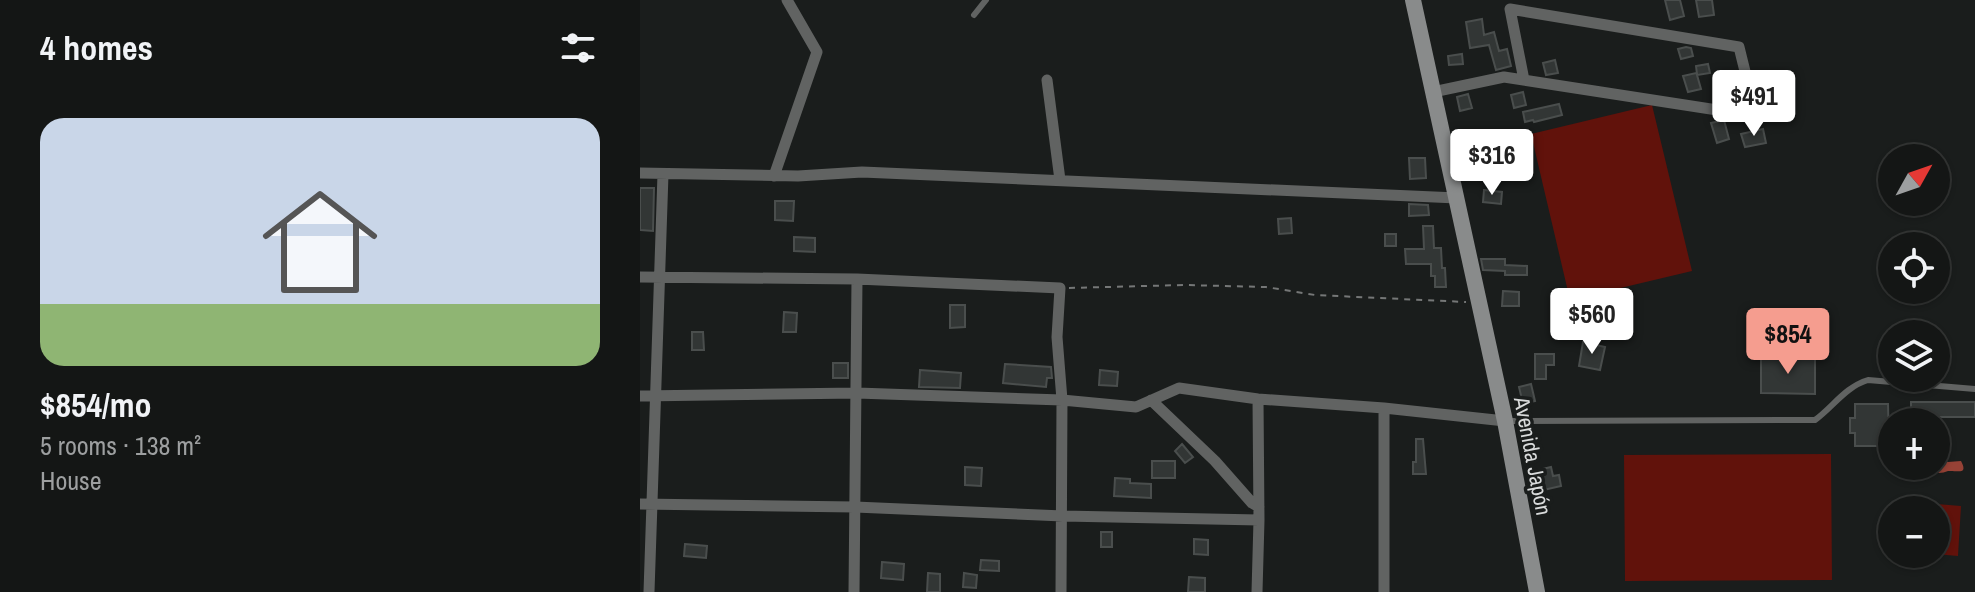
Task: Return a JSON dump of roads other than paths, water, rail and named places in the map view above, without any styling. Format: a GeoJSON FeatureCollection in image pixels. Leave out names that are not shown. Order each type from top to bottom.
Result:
{"type":"FeatureCollection","features":[{"type":"Feature","properties":{"kind":"street"},"geometry":{"type":"LineString","coordinates":[[774,176],[817,52],[787,0]]}},
{"type":"Feature","properties":{"kind":"street","name":"Avenida Japón"},"geometry":{"type":"LineString","coordinates":[[1413,0],[1505,421],[1537,592]]}},
{"type":"Feature","properties":{"kind":"street"},"geometry":{"type":"LineString","coordinates":[[1433,92],[1504,77],[1756,116],[1739,47],[1510,9],[1524,80]]}},
{"type":"Feature","properties":{"kind":"street"},"geometry":{"type":"LineString","coordinates":[[1047,80],[1060,180]]}},
{"type":"Feature","properties":{"kind":"street"},"geometry":{"type":"LineString","coordinates":[[640,173],[820,176],[862,172],[1457,198]]}},
{"type":"Feature","properties":{"kind":"street"},"geometry":{"type":"LineString","coordinates":[[649,592],[646,504],[656,397],[663,174]]}},
{"type":"Feature","properties":{"kind":"street"},"geometry":{"type":"LineString","coordinates":[[640,277],[857,279],[1060,288],[1057,337],[1062,400],[1061,592]]}},
{"type":"Feature","properties":{"kind":"street"},"geometry":{"type":"LineString","coordinates":[[854,592],[857,279]]}},
{"type":"Feature","properties":{"kind":"street"},"geometry":{"type":"LineString","coordinates":[[640,396],[857,393],[1062,400],[1136,407],[1179,388],[1258,399],[1505,421]]}},
{"type":"Feature","properties":{"kind":"street"},"geometry":{"type":"LineString","coordinates":[[1257,592],[1258,399]]}},
{"type":"Feature","properties":{"kind":"street"},"geometry":{"type":"LineString","coordinates":[[1151,400],[1259,507]]}},
{"type":"Feature","properties":{"kind":"street"},"geometry":{"type":"LineString","coordinates":[[1384,408],[1384,592]]}},
{"type":"Feature","properties":{"kind":"street"},"geometry":{"type":"LineString","coordinates":[[646,504],[855,507],[1259,520]]}},
{"type":"Feature","properties":{"kind":"lane"},"geometry":{"type":"LineString","coordinates":[[974,15],[986,0]]}},
{"type":"Feature","properties":{"kind":"lane"},"geometry":{"type":"LineString","coordinates":[[1505,421],[1815,420],[1848,389],[1868,380],[1975,389]]}}]}
